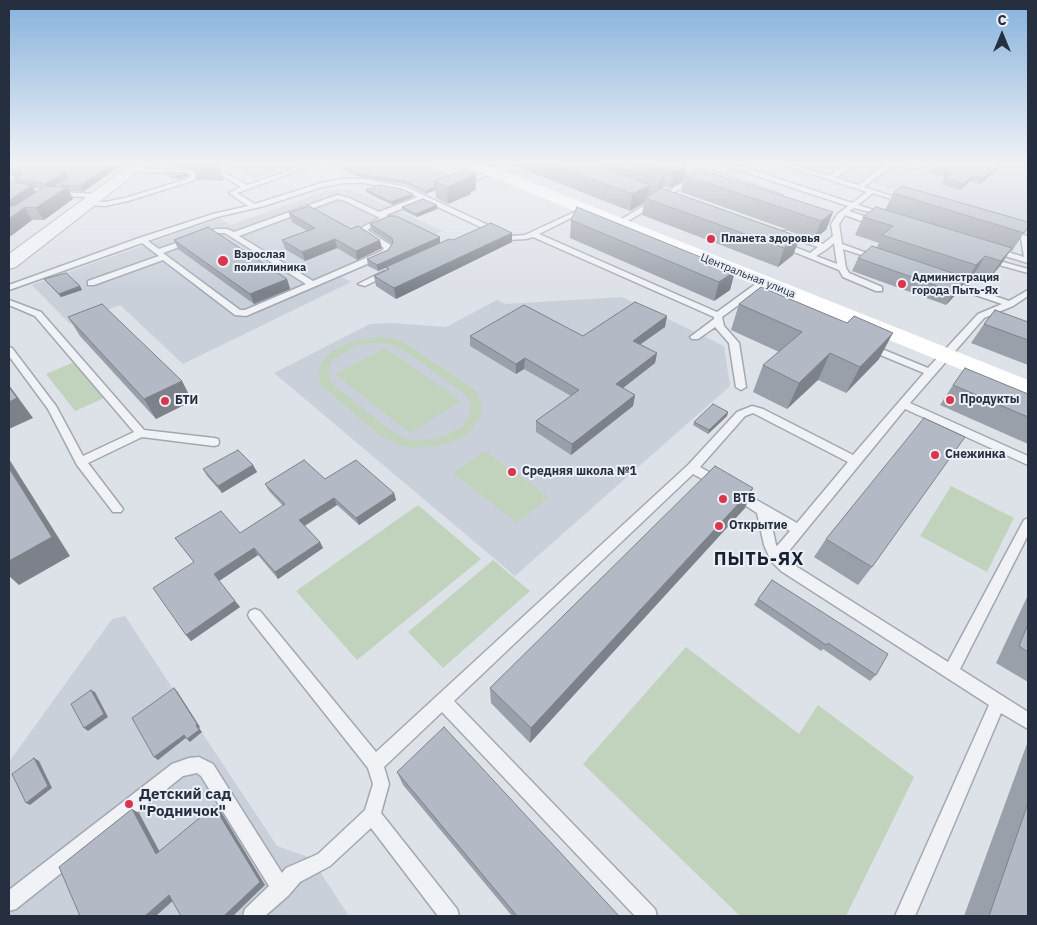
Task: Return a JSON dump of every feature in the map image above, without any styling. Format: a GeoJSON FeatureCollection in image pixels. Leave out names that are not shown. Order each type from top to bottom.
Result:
{"type":"FeatureCollection","features":[{"type":"Feature","properties":{"kind":"main road","name":"Центральная улица"},"geometry":{"type":"LineString","coordinates":[[576,205],[619,223],[756,292],[944,355],[1028,389]]}},
{"type":"Feature","properties":{"kind":"street"},"geometry":{"type":"LineString","coordinates":[[9,263],[86,205]]}},
{"type":"Feature","properties":{"kind":"lane"},"geometry":{"type":"LineString","coordinates":[[234,235],[314,205]]}},
{"type":"Feature","properties":{"kind":"lane"},"geometry":{"type":"LineString","coordinates":[[360,205],[383,216],[398,218]]}},
{"type":"Feature","properties":{"kind":"lane"},"geometry":{"type":"LineString","coordinates":[[142,240],[241,313],[254,311],[388,251],[387,246],[365,233],[364,229],[383,216],[408,205]]}},
{"type":"Feature","properties":{"kind":"lane"},"geometry":{"type":"LineString","coordinates":[[440,205],[511,238],[522,238],[533,234],[585,209]]}},
{"type":"Feature","properties":{"kind":"lane"},"geometry":{"type":"LineString","coordinates":[[619,223],[651,205]]}},
{"type":"Feature","properties":{"kind":"lane"},"geometry":{"type":"LineString","coordinates":[[853,205],[842,214],[835,224],[842,268],[848,277],[879,289]]}},
{"type":"Feature","properties":{"kind":"lane"},"geometry":{"type":"LineString","coordinates":[[854,205],[890,217]]}},
{"type":"Feature","properties":{"kind":"lane"},"geometry":{"type":"LineString","coordinates":[[9,288],[215,215],[253,206]]}},
{"type":"Feature","properties":{"kind":"lane"},"geometry":{"type":"LineString","coordinates":[[831,212],[881,224]]}},
{"type":"Feature","properties":{"kind":"lane"},"geometry":{"type":"LineString","coordinates":[[477,231],[486,227]]}},
{"type":"Feature","properties":{"kind":"lane"},"geometry":{"type":"LineString","coordinates":[[982,246],[1028,259],[1026,237],[996,228]]}},
{"type":"Feature","properties":{"kind":"lane"},"geometry":{"type":"LineString","coordinates":[[91,283],[220,230],[228,231],[313,285]]}},
{"type":"Feature","properties":{"kind":"lane"},"geometry":{"type":"LineString","coordinates":[[779,231],[824,247]]}},
{"type":"Feature","properties":{"kind":"lane"},"geometry":{"type":"LineString","coordinates":[[533,234],[718,318],[722,330],[734,343],[741,387]]}},
{"type":"Feature","properties":{"kind":"lane"},"geometry":{"type":"LineString","coordinates":[[811,256],[824,247],[838,241],[888,262]]}},
{"type":"Feature","properties":{"kind":"lane"},"geometry":{"type":"LineString","coordinates":[[775,243],[842,268]]}},
{"type":"Feature","properties":{"kind":"lane"},"geometry":{"type":"LineString","coordinates":[[982,257],[1028,272]]}},
{"type":"Feature","properties":{"kind":"lane"},"geometry":{"type":"LineString","coordinates":[[362,284],[397,268]]}},
{"type":"Feature","properties":{"kind":"lane"},"geometry":{"type":"LineString","coordinates":[[941,280],[1010,304]]}},
{"type":"Feature","properties":{"kind":"lane"},"geometry":{"type":"LineString","coordinates":[[695,337],[718,318],[756,292]]}},
{"type":"Feature","properties":{"kind":"lane"},"geometry":{"type":"LineString","coordinates":[[776,557],[944,355],[982,320],[1028,292]]}},
{"type":"Feature","properties":{"kind":"lane"},"geometry":{"type":"LineString","coordinates":[[9,302],[38,314],[141,433]]}},
{"type":"Feature","properties":{"kind":"lane"},"geometry":{"type":"LineString","coordinates":[[857,341],[930,372]]}},
{"type":"Feature","properties":{"kind":"lane"},"geometry":{"type":"LineString","coordinates":[[9,350],[52,408],[81,462],[117,510]]}},
{"type":"Feature","properties":{"kind":"lane"},"geometry":{"type":"LineString","coordinates":[[904,404],[1028,461]]}},
{"type":"Feature","properties":{"kind":"lane"},"geometry":{"type":"LineString","coordinates":[[375,764],[692,468],[741,414],[752,410],[759,411],[855,461]]}},
{"type":"Feature","properties":{"kind":"lane"},"geometry":{"type":"LineString","coordinates":[[81,462],[141,433],[214,442]]}},
{"type":"Feature","properties":{"kind":"lane"},"geometry":{"type":"LineString","coordinates":[[692,468],[798,530]]}},
{"type":"Feature","properties":{"kind":"lane"},"geometry":{"type":"LineString","coordinates":[[764,510],[770,545],[776,557],[786,567],[1028,721]]}},
{"type":"Feature","properties":{"kind":"lane"},"geometry":{"type":"LineString","coordinates":[[950,672],[1028,522]]}},
{"type":"Feature","properties":{"kind":"lane"},"geometry":{"type":"LineString","coordinates":[[252,916],[294,876],[324,860],[372,815],[381,784],[375,764],[255,615]]}},
{"type":"Feature","properties":{"kind":"lane"},"geometry":{"type":"LineString","coordinates":[[443,701],[648,916]]}},
{"type":"Feature","properties":{"kind":"lane"},"geometry":{"type":"LineString","coordinates":[[905,916],[998,702]]}},
{"type":"Feature","properties":{"kind":"lane"},"geometry":{"type":"LineString","coordinates":[[9,902],[178,770],[199,765],[208,770],[280,888]]}},
{"type":"Feature","properties":{"kind":"lane"},"geometry":{"type":"LineString","coordinates":[[372,815],[450,916]]}},
{"type":"Feature","properties":{"kind":"shaded area"},"geometry":{"type":"Polygon","coordinates":[[[286,205],[386,205],[443,231],[342,277],[351,282],[183,364],[120,305],[70,324],[32,285],[220,218],[230,225],[286,205]]]}},
{"type":"Feature","properties":{"kind":"shaded area"},"geometry":{"type":"Polygon","coordinates":[[[953,205],[1028,205],[1028,223],[953,205]]]}},
{"type":"Feature","properties":{"kind":"shaded area","name":"Средняя школа №1"},"geometry":{"type":"Polygon","coordinates":[[[622,297],[724,346],[730,386],[515,576],[274,373],[370,324],[392,323],[446,327],[497,300],[506,304],[622,297]]]}},
{"type":"Feature","properties":{"kind":"shaded area","name":"Детский сад \"Родничок\""},"geometry":{"type":"Polygon","coordinates":[[[125,616],[175,692],[177,691],[199,728],[277,846],[311,858],[349,916],[9,916],[9,762],[112,619],[125,616]]]}},
{"type":"Feature","properties":{"kind":"green space"},"geometry":{"type":"Polygon","coordinates":[[[383,337],[403,341],[475,390],[482,405],[481,414],[472,430],[463,437],[440,446],[414,448],[402,446],[382,437],[321,385],[318,371],[325,357],[332,351],[361,339],[383,337]],[[372,343],[355,346],[334,359],[330,364],[328,376],[335,386],[391,431],[407,439],[437,439],[463,426],[470,413],[471,406],[465,394],[403,350],[389,344],[372,343]]]}},
{"type":"Feature","properties":{"kind":"green space"},"geometry":{"type":"Polygon","coordinates":[[[385,348],[461,401],[410,433],[335,374],[385,348]]]}},
{"type":"Feature","properties":{"kind":"green space"},"geometry":{"type":"Polygon","coordinates":[[[74,362],[104,398],[75,411],[46,374],[74,362]]]}},
{"type":"Feature","properties":{"kind":"green space"},"geometry":{"type":"Polygon","coordinates":[[[485,451],[549,497],[517,523],[453,473],[485,451]]]}},
{"type":"Feature","properties":{"kind":"green space"},"geometry":{"type":"Polygon","coordinates":[[[951,486],[1014,518],[987,572],[920,536],[951,486]]]}},
{"type":"Feature","properties":{"kind":"green space"},"geometry":{"type":"Polygon","coordinates":[[[418,505],[481,559],[357,660],[296,591],[418,505]]]}},
{"type":"Feature","properties":{"kind":"green space"},"geometry":{"type":"Polygon","coordinates":[[[493,560],[530,591],[443,668],[408,632],[493,560]]]}},
{"type":"Feature","properties":{"kind":"green space"},"geometry":{"type":"Polygon","coordinates":[[[686,647],[799,734],[818,705],[914,777],[846,916],[740,916],[583,764],[686,647]]]}},
{"type":"Feature","properties":{"kind":"building"},"geometry":{"type":"Polygon","coordinates":[[[40,205],[36,208],[25,207],[9,219],[9,206],[40,205]]]}},
{"type":"Feature","properties":{"kind":"building"},"geometry":{"type":"Polygon","coordinates":[[[407,205],[437,205],[416,214],[402,207],[407,205]]]}},
{"type":"Feature","properties":{"kind":"building"},"geometry":{"type":"Polygon","coordinates":[[[665,205],[710,205],[800,237],[784,248],[665,205]]]}},
{"type":"Feature","properties":{"kind":"building"},"geometry":{"type":"Polygon","coordinates":[[[774,205],[812,205],[833,212],[821,221],[774,205]]]}},
{"type":"Feature","properties":{"kind":"building"},"geometry":{"type":"Polygon","coordinates":[[[933,205],[969,205],[1028,222],[1028,227],[1024,233],[933,205]]]}},
{"type":"Feature","properties":{"kind":"building"},"geometry":{"type":"Polygon","coordinates":[[[309,206],[351,229],[358,226],[380,240],[356,251],[335,239],[302,252],[282,240],[315,228],[289,213],[309,206]]]}},
{"type":"Feature","properties":{"kind":"building"},"geometry":{"type":"Polygon","coordinates":[[[577,207],[735,271],[719,282],[571,220],[577,207]]]}},
{"type":"Feature","properties":{"kind":"building"},"geometry":{"type":"Polygon","coordinates":[[[876,207],[1012,248],[1001,261],[985,256],[976,265],[882,235],[893,226],[863,217],[876,207]]]}},
{"type":"Feature","properties":{"kind":"building"},"geometry":{"type":"Polygon","coordinates":[[[389,216],[396,216],[440,237],[377,265],[367,259],[388,250],[393,243],[392,238],[370,224],[389,216]]]}},
{"type":"Feature","properties":{"kind":"building"},"geometry":{"type":"Polygon","coordinates":[[[491,223],[512,233],[394,288],[374,276],[389,269],[386,267],[491,223]]]}},
{"type":"Feature","properties":{"kind":"building"},"geometry":{"type":"Polygon","coordinates":[[[208,227],[287,279],[250,294],[174,240],[208,227]]]}},
{"type":"Feature","properties":{"kind":"building"},"geometry":{"type":"Polygon","coordinates":[[[872,246],[967,278],[954,292],[858,258],[872,246]]]}},
{"type":"Feature","properties":{"kind":"building"},"geometry":{"type":"Polygon","coordinates":[[[66,273],[80,286],[59,294],[44,279],[66,273]]]}},
{"type":"Feature","properties":{"kind":"building"},"geometry":{"type":"Polygon","coordinates":[[[761,287],[847,323],[854,316],[893,333],[860,367],[830,353],[799,383],[763,365],[802,332],[739,304],[761,287]]]}},
{"type":"Feature","properties":{"kind":"building"},"geometry":{"type":"Polygon","coordinates":[[[635,302],[667,316],[633,341],[657,353],[616,384],[635,395],[572,444],[536,421],[579,390],[525,358],[516,364],[470,336],[524,305],[583,336],[635,302]]]}},
{"type":"Feature","properties":{"kind":"building"},"geometry":{"type":"Polygon","coordinates":[[[102,304],[182,381],[144,399],[68,317],[102,304]]]}},
{"type":"Feature","properties":{"kind":"building"},"geometry":{"type":"Polygon","coordinates":[[[995,310],[1028,322],[1028,340],[984,324],[995,310]]]}},
{"type":"Feature","properties":{"kind":"building"},"geometry":{"type":"Polygon","coordinates":[[[965,368],[1028,394],[1028,417],[953,385],[965,368]]]}},
{"type":"Feature","properties":{"kind":"building"},"geometry":{"type":"Polygon","coordinates":[[[9,387],[17,398],[9,402],[9,387]]]}},
{"type":"Feature","properties":{"kind":"building"},"geometry":{"type":"Polygon","coordinates":[[[713,404],[728,412],[709,430],[694,422],[713,404]]]}},
{"type":"Feature","properties":{"kind":"building"},"geometry":{"type":"Polygon","coordinates":[[[924,418],[965,437],[872,567],[826,539],[924,418]]]}},
{"type":"Feature","properties":{"kind":"building"},"geometry":{"type":"Polygon","coordinates":[[[238,450],[253,465],[218,486],[203,469],[238,450]]]}},
{"type":"Feature","properties":{"kind":"building"},"geometry":{"type":"Polygon","coordinates":[[[304,460],[325,479],[356,460],[394,493],[356,518],[334,498],[299,520],[320,542],[275,572],[254,548],[214,574],[235,601],[186,635],[153,588],[194,562],[175,538],[221,511],[240,533],[285,504],[265,484],[304,460]]]}},
{"type":"Feature","properties":{"kind":"building"},"geometry":{"type":"Polygon","coordinates":[[[715,466],[753,488],[531,728],[490,688],[715,466]]]}},
{"type":"Feature","properties":{"kind":"building"},"geometry":{"type":"Polygon","coordinates":[[[9,468],[52,537],[9,561],[9,468]]]}},
{"type":"Feature","properties":{"kind":"building"},"geometry":{"type":"Polygon","coordinates":[[[772,580],[888,654],[876,675],[828,643],[826,645],[758,599],[772,580]]]}},
{"type":"Feature","properties":{"kind":"building"},"geometry":{"type":"Polygon","coordinates":[[[1028,624],[1028,652],[1019,646],[1028,624]]]}},
{"type":"Feature","properties":{"kind":"building"},"geometry":{"type":"Polygon","coordinates":[[[174,688],[199,730],[187,739],[184,735],[154,757],[132,718],[174,688]]]}},
{"type":"Feature","properties":{"kind":"building"},"geometry":{"type":"Polygon","coordinates":[[[91,690],[104,714],[84,728],[71,704],[91,690]]]}},
{"type":"Feature","properties":{"kind":"building"},"geometry":{"type":"Polygon","coordinates":[[[444,727],[619,916],[517,916],[397,772],[444,727]]]}},
{"type":"Feature","properties":{"kind":"building"},"geometry":{"type":"Polygon","coordinates":[[[34,758],[48,786],[26,803],[12,774],[34,758]]]}},
{"type":"Feature","properties":{"kind":"building"},"geometry":{"type":"Polygon","coordinates":[[[1028,803],[1028,916],[989,916],[1028,803]]]}},
{"type":"Feature","properties":{"kind":"building"},"geometry":{"type":"Polygon","coordinates":[[[214,806],[260,882],[224,916],[181,916],[169,895],[145,916],[80,916],[59,867],[132,809],[156,854],[214,806]]]}},
{"type":"Feature","properties":{"kind":"place","name":"Планета здоровья"},"geometry":{"type":"Point","coordinates":[711,239]}},
{"type":"Feature","properties":{"kind":"place","name":"Взрослая поликлиника"},"geometry":{"type":"Point","coordinates":[223,261]}},
{"type":"Feature","properties":{"kind":"place","name":"Администрация города Пыть-Ях"},"geometry":{"type":"Point","coordinates":[902,284]}},
{"type":"Feature","properties":{"kind":"place","name":"Продукты"},"geometry":{"type":"Point","coordinates":[950,400]}},
{"type":"Feature","properties":{"kind":"place","name":"БТИ"},"geometry":{"type":"Point","coordinates":[165,401]}},
{"type":"Feature","properties":{"kind":"place","name":"Снежинка"},"geometry":{"type":"Point","coordinates":[935,455]}},
{"type":"Feature","properties":{"kind":"place","name":"Средняя школа №1"},"geometry":{"type":"Point","coordinates":[512,472]}},
{"type":"Feature","properties":{"kind":"place","name":"ВТБ"},"geometry":{"type":"Point","coordinates":[723,499]}},
{"type":"Feature","properties":{"kind":"place","name":"Открытие"},"geometry":{"type":"Point","coordinates":[719,526]}},
{"type":"Feature","properties":{"kind":"place","name":"Детский сад \"Родничок\""},"geometry":{"type":"Point","coordinates":[129,804]}},
{"type":"Feature","properties":{"kind":"district","name":"ПЫТЬ-ЯХ"},"geometry":{"type":"Point","coordinates":[759,560]}}]}
